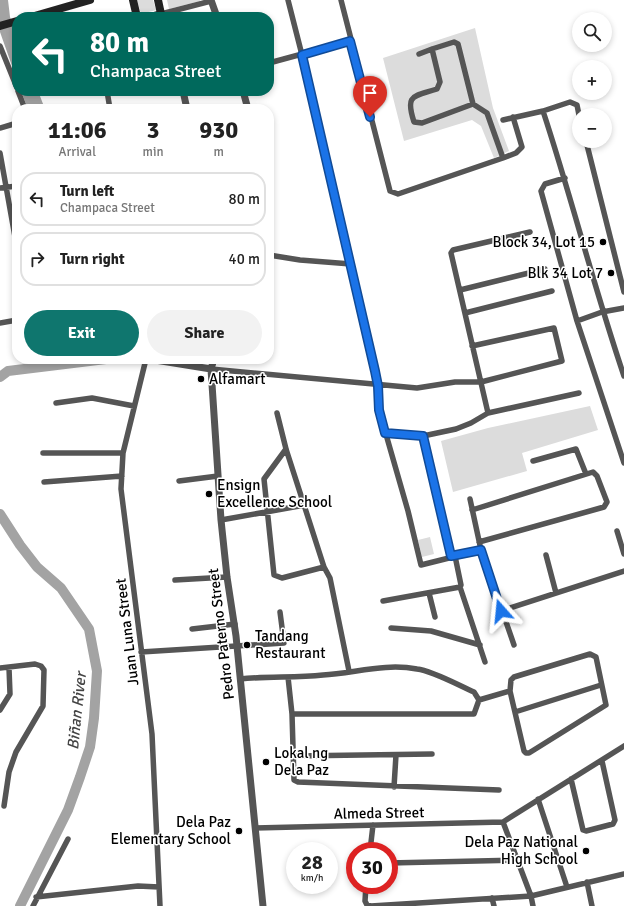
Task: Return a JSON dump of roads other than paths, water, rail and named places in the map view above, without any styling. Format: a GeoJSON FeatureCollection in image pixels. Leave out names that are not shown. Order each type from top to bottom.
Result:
{"type":"FeatureCollection","features":[{"type":"Feature","properties":{"kind":"main road"},"geometry":{"type":"LineString","coordinates":[[61,12],[90,0]]}},
{"type":"Feature","properties":{"kind":"main road"},"geometry":{"type":"LineString","coordinates":[[133,0],[136,12]]}},
{"type":"Feature","properties":{"kind":"main road"},"geometry":{"type":"LineString","coordinates":[[156,12],[158,0]]}},
{"type":"Feature","properties":{"kind":"main road"},"geometry":{"type":"LineString","coordinates":[[0,26],[12,22]]}},
{"type":"Feature","properties":{"kind":"street"},"geometry":{"type":"LineString","coordinates":[[170,12],[211,0],[215,12]]}},
{"type":"Feature","properties":{"kind":"street"},"geometry":{"type":"LineString","coordinates":[[288,0],[351,264],[378,386],[379,410],[408,511],[421,565],[481,550]]}},
{"type":"Feature","properties":{"kind":"street"},"geometry":{"type":"LineString","coordinates":[[341,0],[350,41],[390,191],[398,194],[516,153],[522,147],[513,117]]}},
{"type":"Feature","properties":{"kind":"street"},"geometry":{"type":"LineString","coordinates":[[274,62],[350,41]]}},
{"type":"Feature","properties":{"kind":"street"},"geometry":{"type":"LineString","coordinates":[[418,54],[454,42],[458,44],[473,104],[487,113],[503,158]]}},
{"type":"Feature","properties":{"kind":"street"},"geometry":{"type":"LineString","coordinates":[[0,46],[12,76]]}},
{"type":"Feature","properties":{"kind":"street"},"geometry":{"type":"LineString","coordinates":[[432,49],[440,82],[437,89],[413,98],[410,101],[409,105],[414,122],[422,123],[473,104]]}},
{"type":"Feature","properties":{"kind":"street"},"geometry":{"type":"LineString","coordinates":[[0,66],[7,63]]}},
{"type":"Feature","properties":{"kind":"street"},"geometry":{"type":"LineString","coordinates":[[503,120],[542,111],[570,102],[577,105],[578,108]]}},
{"type":"Feature","properties":{"kind":"street"},"geometry":{"type":"LineString","coordinates":[[542,111],[565,178],[602,312],[624,376]]}},
{"type":"Feature","properties":{"kind":"street"},"geometry":{"type":"LineString","coordinates":[[0,128],[12,124]]}},
{"type":"Feature","properties":{"kind":"street"},"geometry":{"type":"LineString","coordinates":[[588,148],[624,292]]}},
{"type":"Feature","properties":{"kind":"street"},"geometry":{"type":"LineString","coordinates":[[0,153],[3,188],[12,227]]}},
{"type":"Feature","properties":{"kind":"street"},"geometry":{"type":"LineString","coordinates":[[565,178],[545,184],[541,191],[577,321],[624,463]]}},
{"type":"Feature","properties":{"kind":"street"},"geometry":{"type":"LineString","coordinates":[[488,413],[451,257],[453,250],[530,232]]}},
{"type":"Feature","properties":{"kind":"street"},"geometry":{"type":"LineString","coordinates":[[274,257],[351,264]]}},
{"type":"Feature","properties":{"kind":"street"},"geometry":{"type":"LineString","coordinates":[[460,290],[545,269]]}},
{"type":"Feature","properties":{"kind":"street"},"geometry":{"type":"LineString","coordinates":[[465,313],[552,290]]}},
{"type":"Feature","properties":{"kind":"street"},"geometry":{"type":"LineString","coordinates":[[577,321],[602,312],[624,308]]}},
{"type":"Feature","properties":{"kind":"street"},"geometry":{"type":"LineString","coordinates":[[0,323],[12,321]]}},
{"type":"Feature","properties":{"kind":"street"},"geometry":{"type":"LineString","coordinates":[[183,364],[378,386],[416,388],[455,382],[481,382],[562,361],[554,328],[472,346]]}},
{"type":"Feature","properties":{"kind":"street","name":"Juan Luna Street"},"geometry":{"type":"LineString","coordinates":[[146,364],[123,453],[122,498],[152,734],[160,906]]}},
{"type":"Feature","properties":{"kind":"street","name":"Pedro Paterno Street"},"geometry":{"type":"LineString","coordinates":[[212,364],[211,368],[221,520],[227,577],[235,624],[263,906]]}},
{"type":"Feature","properties":{"kind":"street"},"geometry":{"type":"LineString","coordinates":[[385,433],[423,436],[456,429],[471,423],[488,413],[579,393]]}},
{"type":"Feature","properties":{"kind":"street"},"geometry":{"type":"LineString","coordinates":[[56,403],[92,398],[134,406]]}},
{"type":"Feature","properties":{"kind":"street"},"geometry":{"type":"LineString","coordinates":[[277,413],[286,449],[324,567],[330,578],[349,670]]}},
{"type":"Feature","properties":{"kind":"street"},"geometry":{"type":"LineString","coordinates":[[423,436],[461,585],[460,587],[485,662]]}},
{"type":"Feature","properties":{"kind":"street"},"geometry":{"type":"LineString","coordinates":[[286,449],[264,479],[274,575],[282,578],[324,567]]}},
{"type":"Feature","properties":{"kind":"street"},"geometry":{"type":"LineString","coordinates":[[533,461],[576,449],[586,474]]}},
{"type":"Feature","properties":{"kind":"street"},"geometry":{"type":"LineString","coordinates":[[43,453],[123,453]]}},
{"type":"Feature","properties":{"kind":"street"},"geometry":{"type":"LineString","coordinates":[[472,510],[593,472],[597,476],[607,502],[604,506],[480,542]]}},
{"type":"Feature","properties":{"kind":"street"},"geometry":{"type":"LineString","coordinates":[[44,482],[122,476]]}},
{"type":"Feature","properties":{"kind":"street"},"geometry":{"type":"LineString","coordinates":[[179,481],[218,476]]}},
{"type":"Feature","properties":{"kind":"street"},"geometry":{"type":"LineString","coordinates":[[470,499],[481,550],[514,645]]}},
{"type":"Feature","properties":{"kind":"street"},"geometry":{"type":"LineString","coordinates":[[221,520],[305,505]]}},
{"type":"Feature","properties":{"kind":"street"},"geometry":{"type":"LineString","coordinates":[[617,531],[624,554]]}},
{"type":"Feature","properties":{"kind":"street"},"geometry":{"type":"LineString","coordinates":[[546,555],[556,593]]}},
{"type":"Feature","properties":{"kind":"street"},"geometry":{"type":"LineString","coordinates":[[501,611],[624,571]]}},
{"type":"Feature","properties":{"kind":"street"},"geometry":{"type":"LineString","coordinates":[[176,580],[227,577]]}},
{"type":"Feature","properties":{"kind":"street"},"geometry":{"type":"LineString","coordinates":[[383,601],[460,587]]}},
{"type":"Feature","properties":{"kind":"street"},"geometry":{"type":"LineString","coordinates":[[429,593],[435,617]]}},
{"type":"Feature","properties":{"kind":"street"},"geometry":{"type":"LineString","coordinates":[[141,652],[284,643],[285,641],[280,612]]}},
{"type":"Feature","properties":{"kind":"street"},"geometry":{"type":"LineString","coordinates":[[192,629],[235,624]]}},
{"type":"Feature","properties":{"kind":"street"},"geometry":{"type":"LineString","coordinates":[[391,628],[431,631],[480,645]]}},
{"type":"Feature","properties":{"kind":"street"},"geometry":{"type":"LineString","coordinates":[[594,654],[596,657],[606,705],[529,753],[524,751],[510,691],[510,680],[514,677],[594,654]]}},
{"type":"Feature","properties":{"kind":"street"},"geometry":{"type":"LineString","coordinates":[[0,668],[35,664],[41,666],[44,670],[43,706],[16,752],[9,772],[4,806]]}},
{"type":"Feature","properties":{"kind":"street"},"geometry":{"type":"LineString","coordinates":[[240,678],[324,675],[349,670],[393,666],[419,669],[474,692],[479,700]]}},
{"type":"Feature","properties":{"kind":"street"},"geometry":{"type":"LineString","coordinates":[[0,710],[10,694],[9,668]]}},
{"type":"Feature","properties":{"kind":"street"},"geometry":{"type":"LineString","coordinates":[[288,676],[292,714],[294,780],[298,782],[394,787],[499,790]]}},
{"type":"Feature","properties":{"kind":"street"},"geometry":{"type":"LineString","coordinates":[[515,712],[601,685]]}},
{"type":"Feature","properties":{"kind":"street"},"geometry":{"type":"LineString","coordinates":[[479,700],[510,691]]}},
{"type":"Feature","properties":{"kind":"street"},"geometry":{"type":"LineString","coordinates":[[292,714],[474,714],[479,700]]}},
{"type":"Feature","properties":{"kind":"street"},"geometry":{"type":"LineString","coordinates":[[533,906],[531,896],[503,822],[624,746]]}},
{"type":"Feature","properties":{"kind":"street"},"geometry":{"type":"LineString","coordinates":[[293,756],[432,754]]}},
{"type":"Feature","properties":{"kind":"street"},"geometry":{"type":"LineString","coordinates":[[394,787],[396,755]]}},
{"type":"Feature","properties":{"kind":"street"},"geometry":{"type":"LineString","coordinates":[[571,779],[583,830],[586,832],[613,824],[615,820],[602,761]]}},
{"type":"Feature","properties":{"kind":"street"},"geometry":{"type":"LineString","coordinates":[[538,799],[567,887]]}},
{"type":"Feature","properties":{"kind":"street","name":"Almeda Street"},"geometry":{"type":"LineString","coordinates":[[255,828],[503,822]]}},
{"type":"Feature","properties":{"kind":"street"},"geometry":{"type":"LineString","coordinates":[[371,842],[373,824]]}},
{"type":"Feature","properties":{"kind":"street"},"geometry":{"type":"LineString","coordinates":[[32,906],[68,839]]}},
{"type":"Feature","properties":{"kind":"street"},"geometry":{"type":"LineString","coordinates":[[398,864],[517,860]]}},
{"type":"Feature","properties":{"kind":"street"},"geometry":{"type":"LineString","coordinates":[[365,894],[365,901],[367,905],[370,906],[531,896],[624,874]]}},
{"type":"Feature","properties":{"kind":"street"},"geometry":{"type":"LineString","coordinates":[[587,882],[592,906]]}},
{"type":"Feature","properties":{"kind":"street"},"geometry":{"type":"LineString","coordinates":[[36,897],[138,886],[159,887]]}},
{"type":"Feature","properties":{"kind":"street"},"geometry":{"type":"LineString","coordinates":[[492,898],[494,906]]}},
{"type":"Feature","properties":{"kind":"waterway","name":"Biñan River"},"geometry":{"type":"LineString","coordinates":[[0,377],[8,371],[65,364]]}},
{"type":"Feature","properties":{"kind":"waterway","name":"Biñan River"},"geometry":{"type":"LineString","coordinates":[[0,514],[20,545],[37,567],[61,588],[89,629],[97,671],[94,718],[90,747],[68,810],[20,906]]}},
{"type":"Feature","properties":{"kind":"place","name":"Block 34, Lot 15"},"geometry":{"type":"Point","coordinates":[603,242]}},
{"type":"Feature","properties":{"kind":"place","name":"Blk 34 Lot 7"},"geometry":{"type":"Point","coordinates":[611,273]}},
{"type":"Feature","properties":{"kind":"place","name":"Alfamart"},"geometry":{"type":"Point","coordinates":[201,379]}},
{"type":"Feature","properties":{"kind":"place","name":"Ensign Excellence School"},"geometry":{"type":"Point","coordinates":[209,494]}},
{"type":"Feature","properties":{"kind":"place","name":"Tandang Restaurant"},"geometry":{"type":"Point","coordinates":[247,645]}},
{"type":"Feature","properties":{"kind":"place","name":"Lokal ng Dela Paz"},"geometry":{"type":"Point","coordinates":[266,762]}},
{"type":"Feature","properties":{"kind":"place","name":"Dela Paz Elementary School"},"geometry":{"type":"Point","coordinates":[239,831]}},
{"type":"Feature","properties":{"kind":"place","name":"Dela Paz National High School"},"geometry":{"type":"Point","coordinates":[586,851]}}]}
